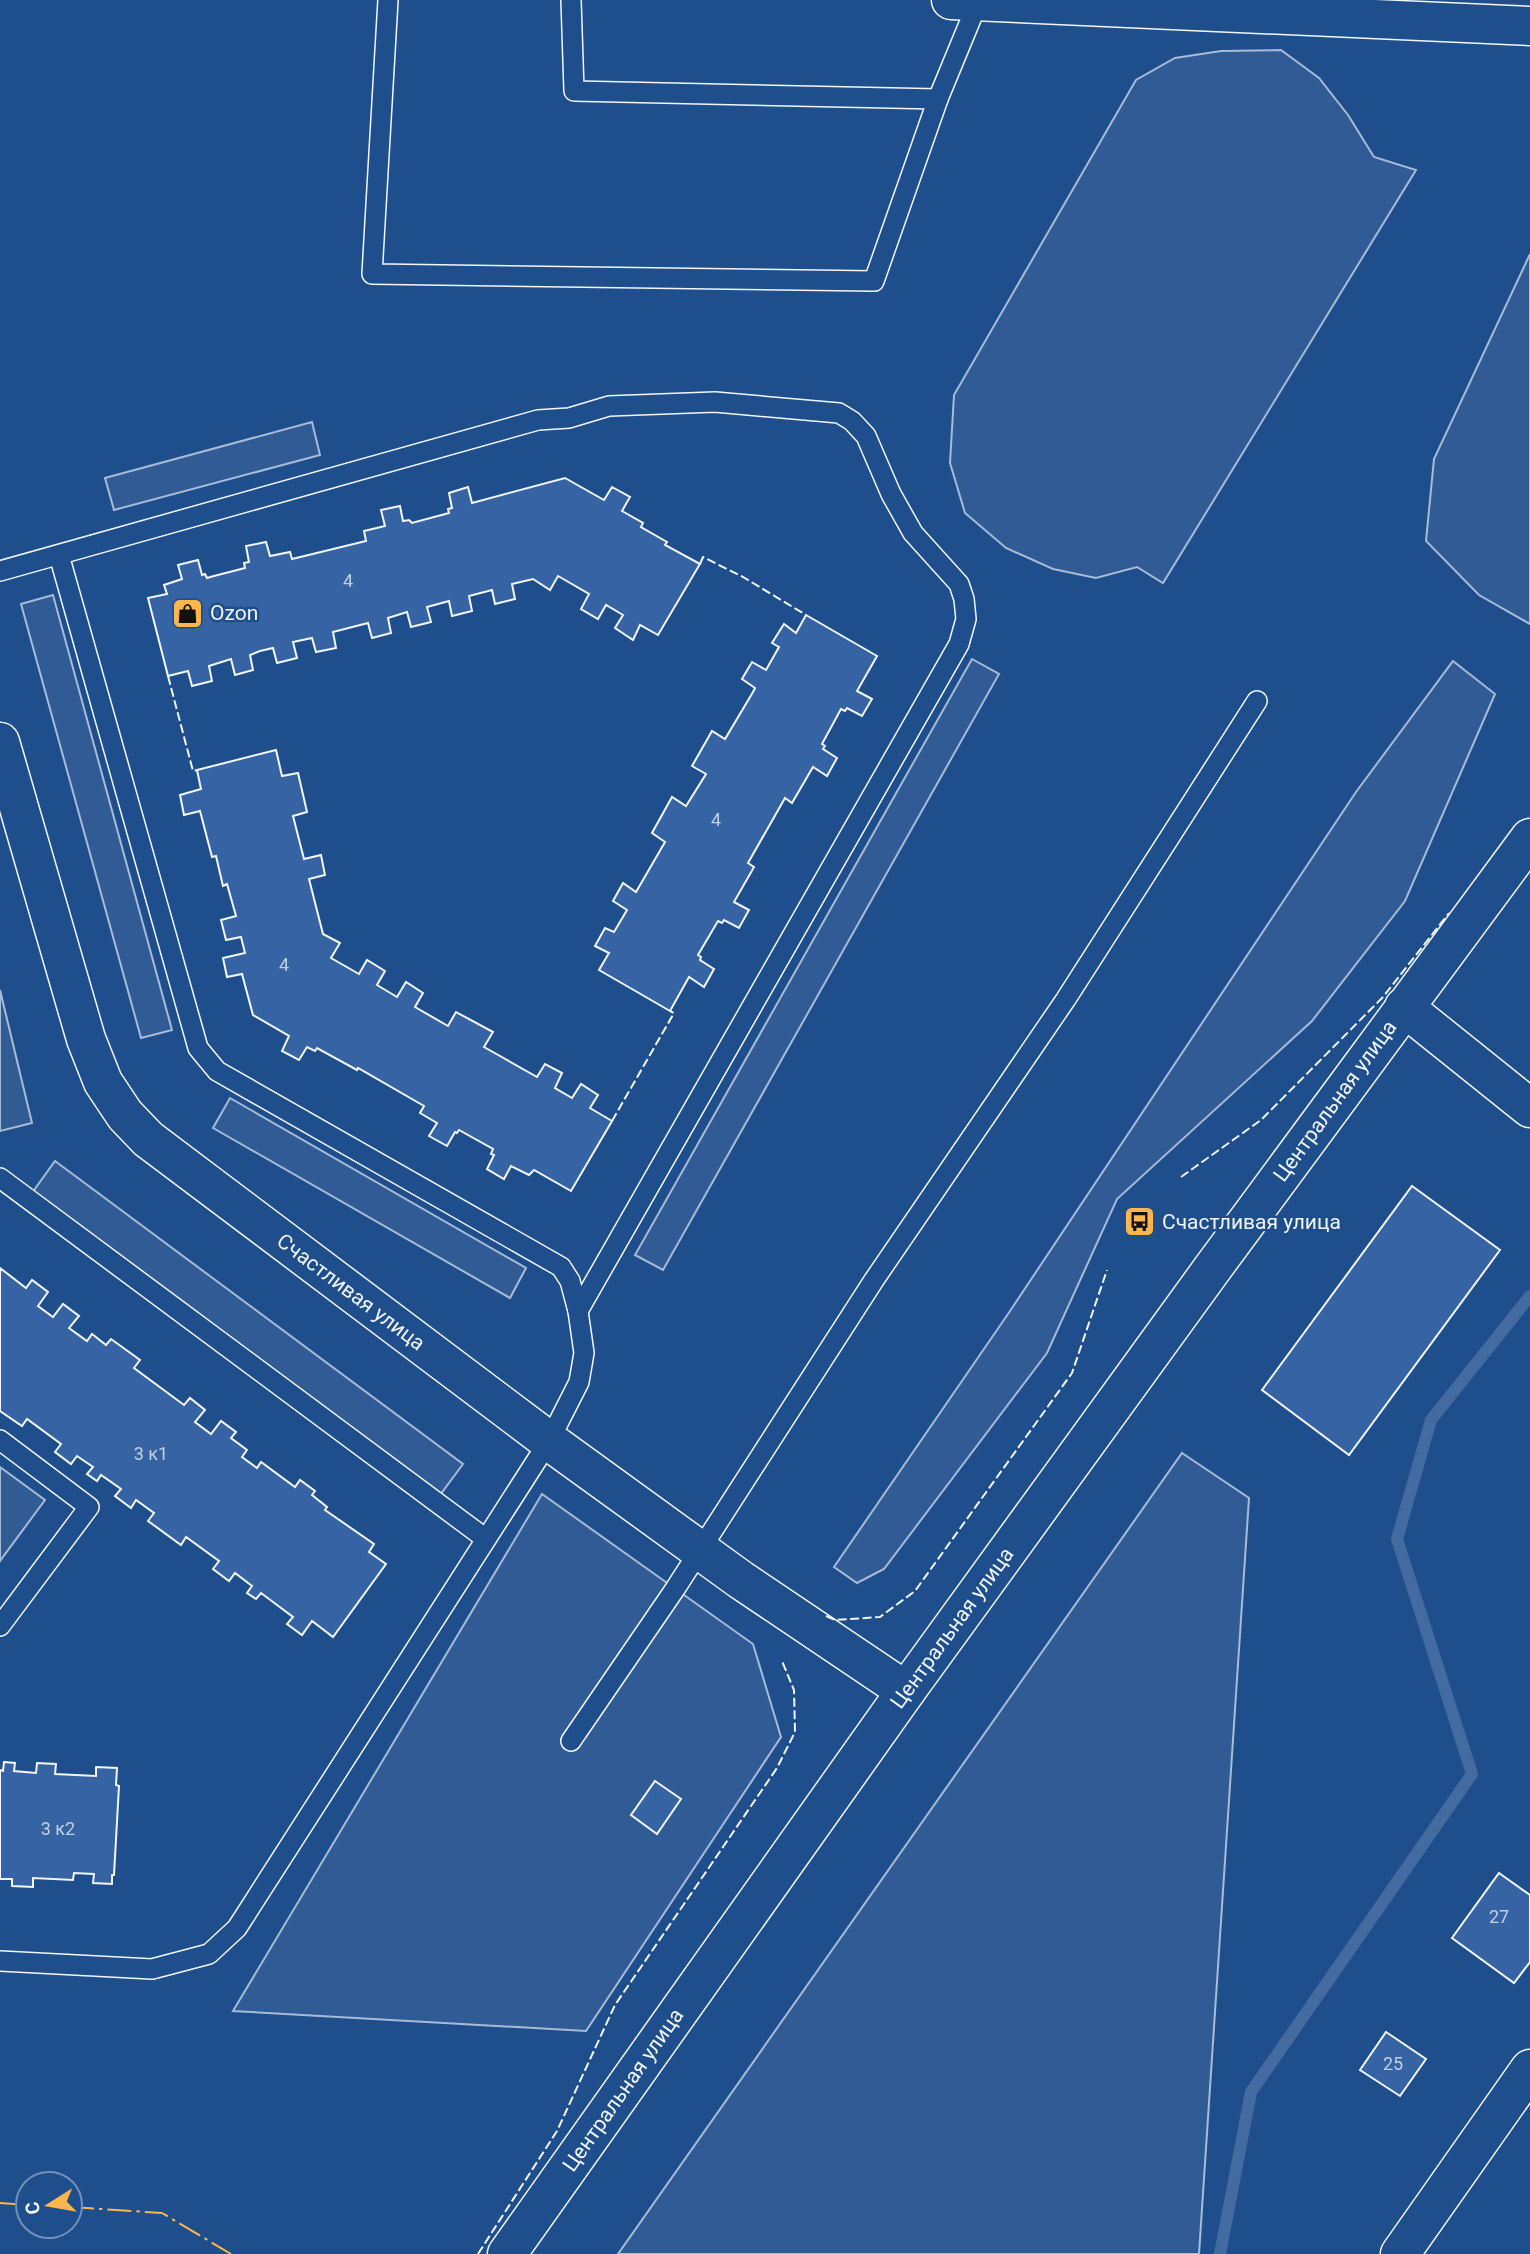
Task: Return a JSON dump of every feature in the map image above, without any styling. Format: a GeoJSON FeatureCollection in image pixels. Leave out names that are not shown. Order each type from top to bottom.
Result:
{"type":"FeatureCollection","features":[{"type":"Feature","properties":{"kind":"street"},"geometry":{"type":"LineString","coordinates":[[965,1],[1530,26]]}},
{"type":"Feature","properties":{"kind":"street","name":"Счастливая улица"},"geometry":{"type":"LineString","coordinates":[[0,742],[86,1039],[103,1082],[125,1115],[148,1139],[549,1441],[741,1580],[906,1691]]}},
{"type":"Feature","properties":{"kind":"street","name":"Центральная улица"},"geometry":{"type":"LineString","coordinates":[[507,2254],[906,1691],[1530,838]]}},
{"type":"Feature","properties":{"kind":"street"},"geometry":{"type":"LineString","coordinates":[[1404,1007],[1530,1108]]}},
{"type":"Feature","properties":{"kind":"street"},"geometry":{"type":"LineString","coordinates":[[1400,2254],[1530,2069]]}},
{"type":"Feature","properties":{"kind":"lane"},"geometry":{"type":"LineString","coordinates":[[388,0],[372,274],[874,281],[938,99],[965,1]]}},
{"type":"Feature","properties":{"kind":"lane"},"geometry":{"type":"LineString","coordinates":[[571,0],[574,90],[938,99]]}},
{"type":"Feature","properties":{"kind":"lane"},"geometry":{"type":"LineString","coordinates":[[0,571],[538,420],[569,418],[609,406],[715,402],[818,410],[839,413],[852,421],[866,436],[891,494],[913,533],[959,583],[966,619],[959,644],[578,1311]]}},
{"type":"Feature","properties":{"kind":"lane"},"geometry":{"type":"LineString","coordinates":[[0,1961],[152,1969],[209,1954],[237,1928],[549,1441],[579,1382],[584,1353],[578,1311],[570,1281],[561,1268],[217,1071],[198,1048],[59,555]]}},
{"type":"Feature","properties":{"kind":"lane"},"geometry":{"type":"LineString","coordinates":[[571,1741],[675,1589],[874,1280],[1066,999],[1257,701]]}},
{"type":"Feature","properties":{"kind":"lane"},"geometry":{"type":"LineString","coordinates":[[0,1178],[486,1539]]}},
{"type":"Feature","properties":{"kind":"lane"},"geometry":{"type":"LineString","coordinates":[[0,1440],[89,1507],[0,1626]]}},
{"type":"Feature","properties":{"kind":"shaded area"},"geometry":{"type":"Polygon","coordinates":[[[1281,50],[1319,78],[1348,115],[1374,157],[1416,170],[1163,583],[1137,567],[1096,578],[1053,569],[1006,548],[965,513],[950,463],[954,395],[1136,80],[1175,58],[1221,51],[1281,50]]]}},
{"type":"Feature","properties":{"kind":"shaded area"},"geometry":{"type":"Polygon","coordinates":[[[1530,254],[1530,624],[1479,595],[1426,541],[1434,459],[1530,254]]]}},
{"type":"Feature","properties":{"kind":"shaded area"},"geometry":{"type":"Polygon","coordinates":[[[312,422],[320,455],[114,510],[105,478],[312,422]]]}},
{"type":"Feature","properties":{"kind":"shaded area"},"geometry":{"type":"Polygon","coordinates":[[[53,595],[172,1030],[141,1038],[21,604],[53,595]]]}},
{"type":"Feature","properties":{"kind":"shaded area"},"geometry":{"type":"Polygon","coordinates":[[[972,659],[999,674],[663,1270],[635,1255],[972,659]]]}},
{"type":"Feature","properties":{"kind":"shaded area"},"geometry":{"type":"Polygon","coordinates":[[[1453,661],[1495,694],[1405,901],[1312,1021],[1117,1199],[1047,1353],[884,1569],[857,1583],[834,1567],[1008,1314],[1356,792],[1453,661]]]}},
{"type":"Feature","properties":{"kind":"shaded area"},"geometry":{"type":"Polygon","coordinates":[[[0,990],[32,1123],[0,1131],[0,990]]]}},
{"type":"Feature","properties":{"kind":"shaded area"},"geometry":{"type":"Polygon","coordinates":[[[230,1098],[526,1268],[510,1298],[213,1128],[230,1098]]]}},
{"type":"Feature","properties":{"kind":"shaded area"},"geometry":{"type":"Polygon","coordinates":[[[55,1161],[463,1464],[440,1495],[32,1193],[55,1161]]]}},
{"type":"Feature","properties":{"kind":"shaded area"},"geometry":{"type":"Polygon","coordinates":[[[1182,1453],[1249,1498],[1199,2254],[618,2254],[1182,1453]]]}},
{"type":"Feature","properties":{"kind":"shaded area"},"geometry":{"type":"Polygon","coordinates":[[[0,1467],[45,1500],[0,1561],[0,1467]]]}},
{"type":"Feature","properties":{"kind":"shaded area"},"geometry":{"type":"Polygon","coordinates":[[[542,1494],[753,1644],[781,1737],[586,2031],[233,2011],[542,1494]]]}},
{"type":"Feature","properties":{"kind":"building"},"geometry":{"type":"Polygon","coordinates":[[[565,478],[604,500],[612,487],[630,497],[622,511],[643,523],[641,527],[667,542],[665,545],[700,564],[658,635],[640,625],[633,640],[615,628],[623,615],[606,605],[598,619],[581,609],[589,594],[558,576],[550,590],[533,579],[512,584],[515,599],[495,604],[492,590],[469,596],[472,611],[452,616],[449,601],[427,607],[431,622],[411,627],[407,612],[388,618],[391,633],[372,638],[368,623],[333,632],[336,648],[316,652],[312,638],[293,642],[297,658],[277,663],[273,648],[260,651],[250,655],[253,670],[235,675],[231,659],[209,666],[212,681],[192,686],[188,671],[168,676],[148,598],[167,594],[164,585],[182,579],[178,565],[198,560],[202,575],[205,574],[207,578],[245,568],[244,563],[249,562],[246,546],[266,542],[270,556],[290,552],[292,559],[366,541],[364,531],[385,526],[381,510],[400,506],[403,521],[409,520],[412,523],[449,513],[448,509],[452,508],[449,493],[468,487],[472,503],[565,478]]]}},
{"type":"Feature","properties":{"kind":"building"},"geometry":{"type":"Polygon","coordinates":[[[806,615],[877,656],[857,691],[872,699],[862,716],[847,708],[845,711],[841,709],[822,744],[825,746],[823,749],[837,758],[827,776],[813,767],[792,803],[785,798],[748,863],[754,867],[734,902],[749,910],[739,928],[724,920],[722,923],[718,921],[698,955],[700,960],[714,969],[704,987],[689,977],[670,1011],[599,970],[609,953],[595,946],[605,928],[614,932],[627,910],[613,901],[623,883],[636,892],[665,842],[652,833],[672,797],[686,806],[706,774],[692,766],[712,731],[725,739],[753,692],[755,688],[742,679],[752,662],[766,670],[779,647],[772,643],[784,624],[796,633],[806,615]]]}},
{"type":"Feature","properties":{"kind":"building"},"geometry":{"type":"Polygon","coordinates":[[[276,750],[282,776],[298,773],[307,812],[293,816],[304,859],[321,855],[325,875],[309,879],[323,934],[340,943],[331,958],[359,974],[367,960],[385,971],[377,985],[397,997],[406,982],[423,993],[415,1007],[448,1026],[456,1012],[493,1032],[484,1047],[537,1077],[545,1064],[562,1073],[555,1088],[572,1098],[581,1084],[598,1095],[590,1108],[612,1121],[571,1191],[534,1170],[529,1175],[511,1166],[504,1179],[487,1169],[494,1155],[491,1154],[493,1149],[459,1130],[447,1146],[429,1136],[437,1123],[420,1113],[424,1106],[317,1048],[315,1051],[307,1047],[299,1060],[282,1051],[289,1036],[253,1015],[242,974],[227,977],[223,958],[245,953],[241,937],[226,940],[221,920],[236,916],[227,884],[223,886],[216,856],[212,857],[200,811],[184,815],[180,795],[201,789],[197,770],[276,750]]]}},
{"type":"Feature","properties":{"kind":"building"},"geometry":{"type":"Polygon","coordinates":[[[1412,1186],[1500,1250],[1349,1455],[1262,1390],[1412,1186]]]}},
{"type":"Feature","properties":{"kind":"building"},"geometry":{"type":"Polygon","coordinates":[[[0,1268],[26,1288],[32,1280],[48,1292],[38,1306],[53,1317],[63,1304],[79,1316],[69,1328],[87,1341],[92,1334],[106,1345],[111,1339],[140,1360],[134,1368],[184,1405],[190,1398],[205,1410],[195,1422],[211,1434],[221,1421],[236,1432],[231,1438],[247,1450],[242,1457],[257,1468],[261,1462],[295,1487],[300,1480],[315,1491],[312,1495],[327,1507],[325,1510],[374,1544],[369,1552],[386,1564],[333,1637],[312,1621],[302,1635],[287,1624],[293,1617],[261,1593],[256,1599],[247,1593],[252,1586],[235,1573],[229,1581],[213,1569],[219,1561],[186,1537],[181,1545],[148,1521],[154,1513],[136,1500],[131,1508],[115,1496],[121,1489],[101,1475],[97,1481],[87,1474],[93,1467],[77,1456],[71,1464],[55,1452],[61,1444],[27,1419],[22,1426],[0,1411],[0,1268]]]}},
{"type":"Feature","properties":{"kind":"building"},"geometry":{"type":"Polygon","coordinates":[[[4,1762],[15,1763],[14,1771],[36,1773],[37,1763],[56,1764],[55,1774],[96,1776],[96,1767],[117,1768],[116,1785],[119,1786],[112,1884],[93,1883],[94,1874],[74,1873],[73,1880],[33,1878],[33,1887],[12,1886],[12,1879],[0,1879],[0,1770],[3,1771],[4,1762]]]}},
{"type":"Feature","properties":{"kind":"building"},"geometry":{"type":"Polygon","coordinates":[[[655,1781],[681,1799],[657,1834],[631,1815],[655,1781]]]}},
{"type":"Feature","properties":{"kind":"building"},"geometry":{"type":"Polygon","coordinates":[[[1499,1873],[1530,1895],[1530,1962],[1514,1983],[1452,1938],[1499,1873]]]}},
{"type":"Feature","properties":{"kind":"building"},"geometry":{"type":"Polygon","coordinates":[[[1386,2032],[1426,2059],[1400,2096],[1360,2070],[1386,2032]]]}},
{"type":"Feature","properties":{"kind":"waterway"},"geometry":{"type":"LineString","coordinates":[[1220,2254],[1251,2092],[1472,1774],[1397,1539],[1431,1420],[1530,1296]]}},
{"type":"Feature","properties":{"kind":"fence"},"geometry":{"type":"LineString","coordinates":[[700,564],[703,557],[743,577],[806,615]]}},
{"type":"Feature","properties":{"kind":"fence"},"geometry":{"type":"LineString","coordinates":[[168,676],[193,771],[197,770]]}},
{"type":"Feature","properties":{"kind":"fence"},"geometry":{"type":"LineString","coordinates":[[1181,1177],[1261,1120],[1383,997],[1449,913]]}},
{"type":"Feature","properties":{"kind":"fence"},"geometry":{"type":"LineString","coordinates":[[612,1121],[674,1013],[670,1011]]}},
{"type":"Feature","properties":{"kind":"fence"},"geometry":{"type":"LineString","coordinates":[[826,1616],[835,1620],[880,1617],[915,1591],[1072,1373],[1107,1270]]}},
{"type":"Feature","properties":{"kind":"fence"},"geometry":{"type":"LineString","coordinates":[[478,2254],[557,2131],[615,2005],[777,1768],[795,1732],[794,1690],[782,1661]]}},
{"type":"Feature","properties":{"kind":"power"},"geometry":{"type":"LineString","coordinates":[[0,2203],[14,2204]]}},
{"type":"Feature","properties":{"kind":"power"},"geometry":{"type":"LineString","coordinates":[[84,2208],[162,2213],[231,2254]]}},
{"type":"Feature","properties":{"kind":"place","name":"Ozon"},"geometry":{"type":"Point","coordinates":[187,613]}},
{"type":"Feature","properties":{"kind":"place","name":"Счастливая улица"},"geometry":{"type":"Point","coordinates":[1139,1222]}}]}
